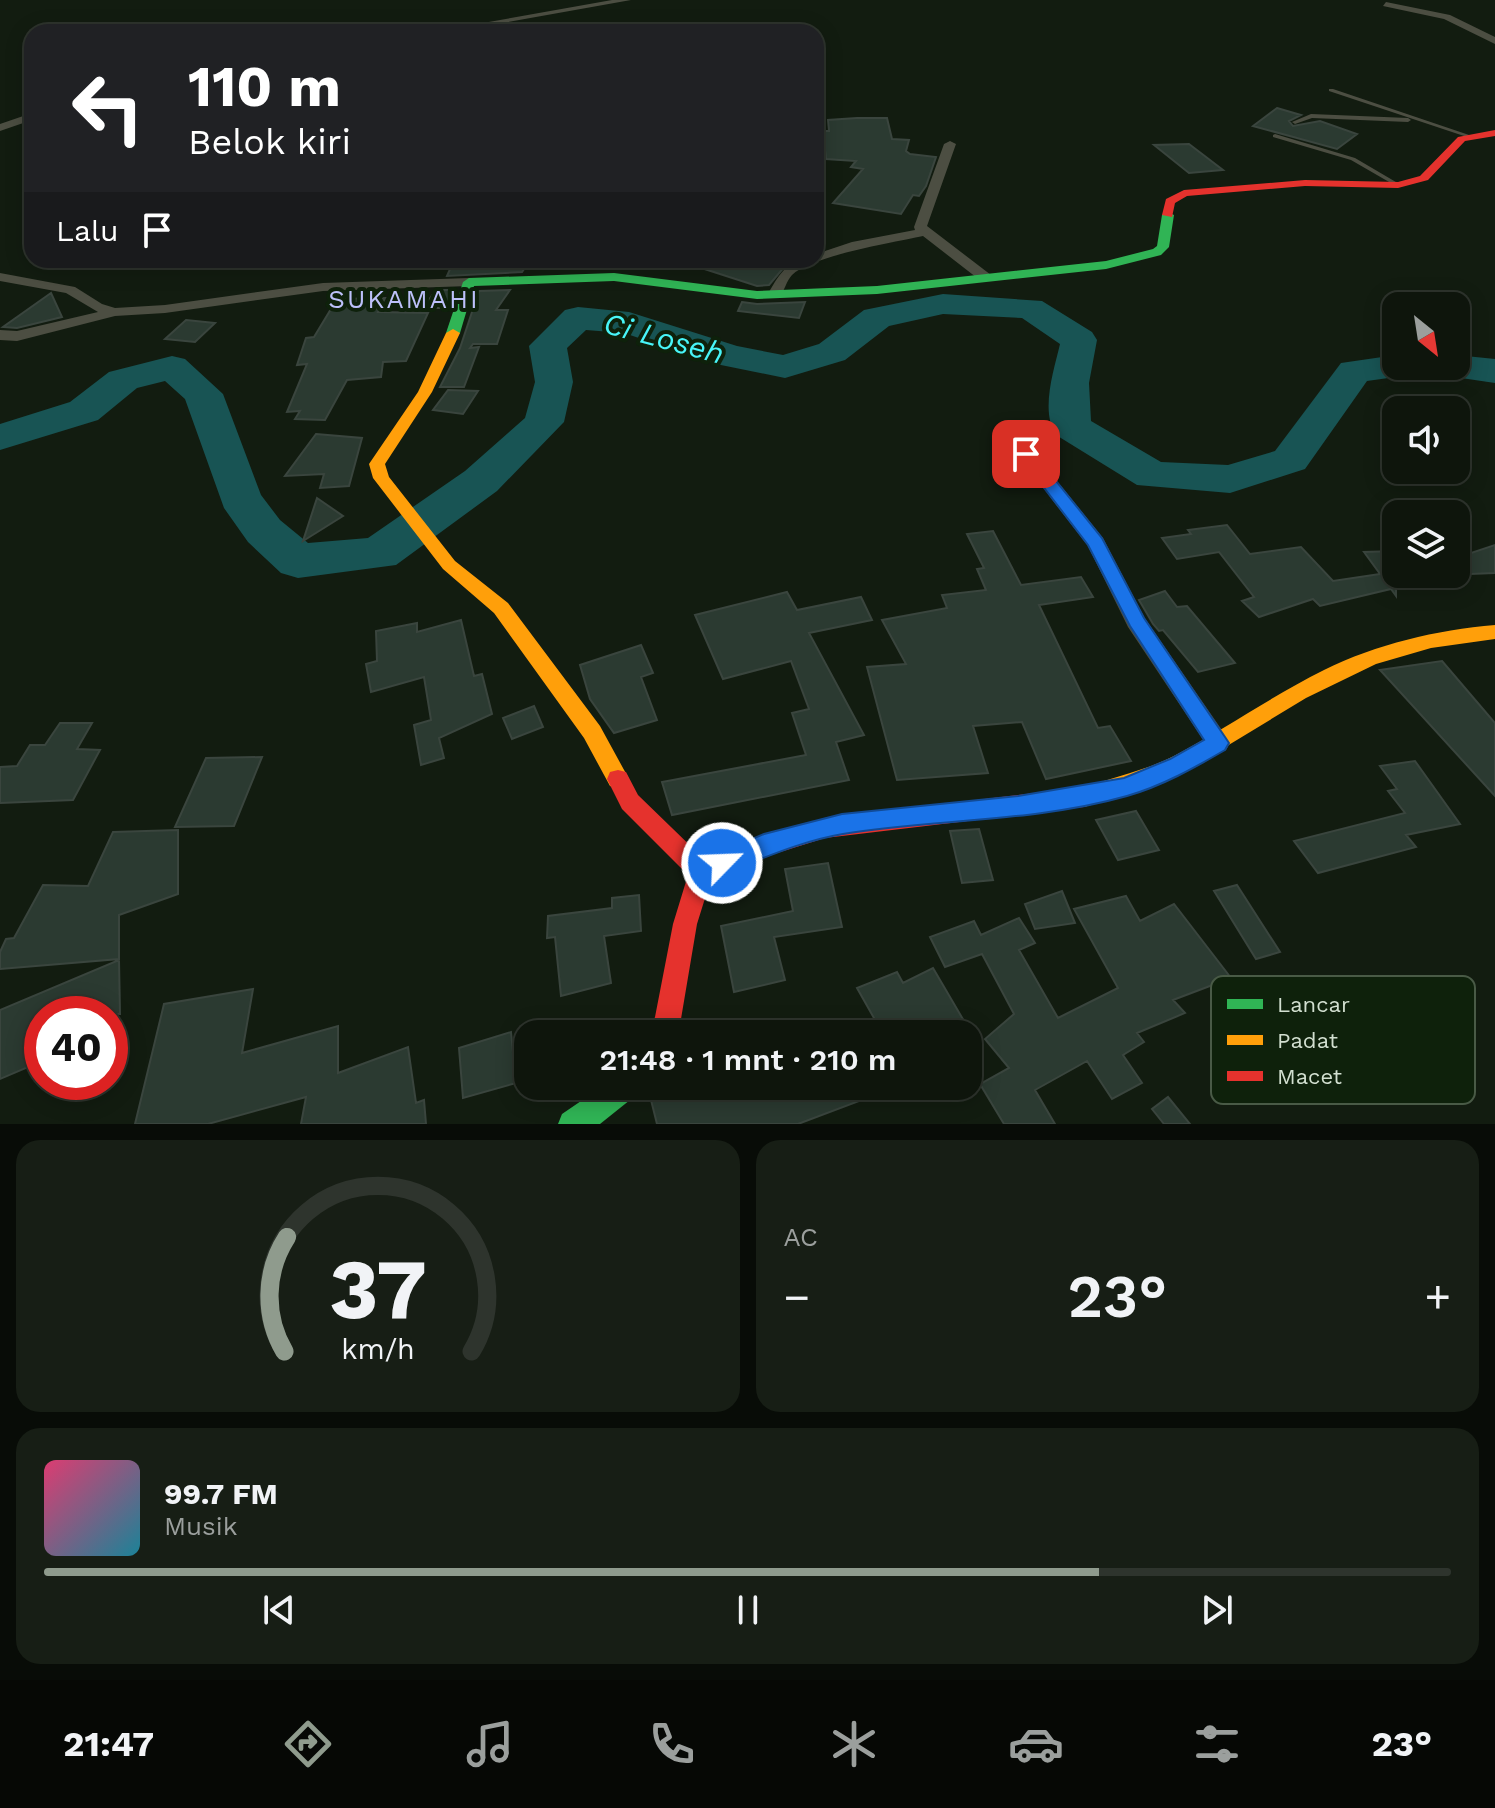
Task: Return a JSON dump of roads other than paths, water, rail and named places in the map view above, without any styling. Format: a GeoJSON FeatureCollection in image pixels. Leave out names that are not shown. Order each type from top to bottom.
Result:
{"type":"FeatureCollection","features":[{"type":"Feature","properties":{"kind":"street"},"geometry":{"type":"LineString","coordinates":[[484,24],[627,0]]}},
{"type":"Feature","properties":{"kind":"street"},"geometry":{"type":"LineString","coordinates":[[1386,4],[1447,17],[1495,41]]}},
{"type":"Feature","properties":{"kind":"street"},"geometry":{"type":"LineString","coordinates":[[0,128],[24,119]]}},
{"type":"Feature","properties":{"kind":"street"},"geometry":{"type":"LineString","coordinates":[[0,335],[17,336],[115,312],[165,309],[323,287],[614,277],[687,284],[726,292],[775,294],[877,290],[1147,257],[1163,247],[1170,201],[1184,193],[1305,183],[1398,185],[1424,178],[1455,144],[1495,133]]}},
{"type":"Feature","properties":{"kind":"street"},"geometry":{"type":"LineString","coordinates":[[950,144],[941,176],[920,227],[986,278]]}},
{"type":"Feature","properties":{"kind":"street"},"geometry":{"type":"LineString","coordinates":[[824,257],[857,245],[924,232]]}},
{"type":"Feature","properties":{"kind":"street"},"geometry":{"type":"LineString","coordinates":[[775,294],[787,272],[796,268]]}},
{"type":"Feature","properties":{"kind":"street"},"geometry":{"type":"LineString","coordinates":[[0,277],[70,290],[97,307],[115,312]]}},
{"type":"Feature","properties":{"kind":"street"},"geometry":{"type":"LineString","coordinates":[[469,282],[451,339],[425,392],[377,464],[381,478],[449,565],[501,608],[592,732],[630,802],[701,872]]}},
{"type":"Feature","properties":{"kind":"street"},"geometry":{"type":"LineString","coordinates":[[1026,454],[1096,543],[1136,621],[1218,743]]}},
{"type":"Feature","properties":{"kind":"street"},"geometry":{"type":"LineString","coordinates":[[668,1020],[685,924],[701,872],[764,844],[842,824],[1018,806],[1125,787],[1178,766],[1327,677],[1365,660],[1470,633],[1495,632]]}},
{"type":"Feature","properties":{"kind":"street"},"geometry":{"type":"LineString","coordinates":[[572,1124],[608,1100]]}},
{"type":"Feature","properties":{"kind":"lane"},"geometry":{"type":"LineString","coordinates":[[1331,90],[1472,137]]}},
{"type":"Feature","properties":{"kind":"lane"},"geometry":{"type":"LineString","coordinates":[[1295,122],[1311,116],[1422,120]]}},
{"type":"Feature","properties":{"kind":"lane"},"geometry":{"type":"LineString","coordinates":[[1275,136],[1353,159],[1398,185]]}},
{"type":"Feature","properties":{"kind":"waterway","name":"Ci Loseh"},"geometry":{"type":"LineString","coordinates":[[0,437],[84,411],[123,380],[172,367],[203,394],[240,498],[264,531],[298,561],[379,553],[481,481],[544,422],[554,382],[548,346],[578,318],[629,323],[729,356],[785,367],[832,352],[877,318],[943,304],[1030,308],[1079,340],[1070,383],[1071,426],[1152,475],[1230,479],[1290,460],[1355,371],[1382,368]]}},
{"type":"Feature","properties":{"kind":"waterway","name":"Ci Loseh"},"geometry":{"type":"LineString","coordinates":[[1470,368],[1495,371]]}},
{"type":"Feature","properties":{"kind":"district","name":"SUKAMAHI"},"geometry":{"type":"Point","coordinates":[404,299]}}]}
